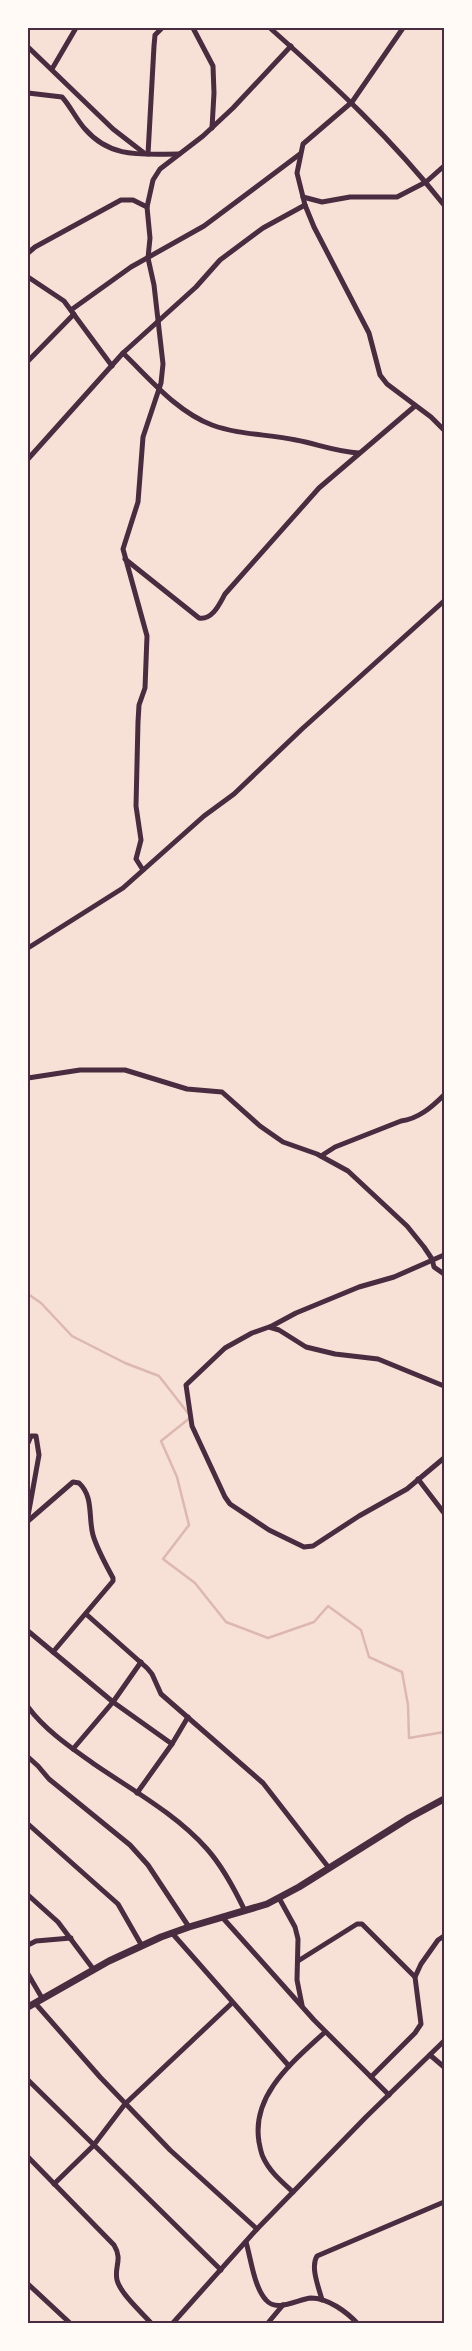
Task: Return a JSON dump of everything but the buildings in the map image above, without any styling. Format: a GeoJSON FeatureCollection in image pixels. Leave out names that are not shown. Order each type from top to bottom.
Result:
{"type":"FeatureCollection","features":[{"type":"Feature","properties":{"kind":"street"},"geometry":{"type":"LineString","coordinates":[[52,69],[76,28]]}},
{"type":"Feature","properties":{"kind":"street"},"geometry":{"type":"LineString","coordinates":[[146,154],[155,36],[162,28]]}},
{"type":"Feature","properties":{"kind":"street"},"geometry":{"type":"LineString","coordinates":[[193,28],[213,66],[214,98],[212,128]]}},
{"type":"Feature","properties":{"kind":"street"},"geometry":{"type":"LineString","coordinates":[[270,28],[352,102],[426,182],[444,205]]}},
{"type":"Feature","properties":{"kind":"street"},"geometry":{"type":"LineString","coordinates":[[403,28],[352,102],[303,144],[297,173],[305,205],[369,333],[380,375],[387,384],[431,416],[444,430]]}},
{"type":"Feature","properties":{"kind":"street"},"geometry":{"type":"LineString","coordinates":[[143,870],[136,859],[141,840],[136,806],[138,713],[145,688],[147,636],[123,549],[140,491],[143,437],[159,388],[163,364],[154,285],[148,258],[150,238],[147,207],[156,174],[212,128],[291,46]]}},
{"type":"Feature","properties":{"kind":"street"},"geometry":{"type":"LineString","coordinates":[[28,47],[113,129],[146,154]]}},
{"type":"Feature","properties":{"kind":"street"},"geometry":{"type":"LineString","coordinates":[[28,93],[54,94],[62,97],[83,128],[98,143],[113,151],[179,154]]}},
{"type":"Feature","properties":{"kind":"street"},"geometry":{"type":"LineString","coordinates":[[28,361],[72,312],[124,272],[204,226],[300,154]]}},
{"type":"Feature","properties":{"kind":"street"},"geometry":{"type":"LineString","coordinates":[[303,197],[322,202],[345,198],[397,197],[426,182],[444,166]]}},
{"type":"Feature","properties":{"kind":"street"},"geometry":{"type":"LineString","coordinates":[[28,253],[35,247],[121,200],[133,200],[147,207]]}},
{"type":"Feature","properties":{"kind":"street"},"geometry":{"type":"LineString","coordinates":[[28,458],[123,354],[196,287],[225,255],[263,228],[305,205]]}},
{"type":"Feature","properties":{"kind":"street"},"geometry":{"type":"LineString","coordinates":[[28,277],[58,295],[112,366]]}},
{"type":"Feature","properties":{"kind":"street"},"geometry":{"type":"LineString","coordinates":[[123,354],[191,415],[213,426],[239,432],[293,439],[339,452],[360,453]]}},
{"type":"Feature","properties":{"kind":"street"},"geometry":{"type":"LineString","coordinates":[[124,558],[199,618],[207,617],[221,605],[225,594],[308,500],[415,406]]}},
{"type":"Feature","properties":{"kind":"street"},"geometry":{"type":"LineString","coordinates":[[28,948],[109,898],[143,870],[204,816],[234,794],[302,729],[444,601]]}},
{"type":"Feature","properties":{"kind":"street"},"geometry":{"type":"LineString","coordinates":[[28,1078],[80,1070],[125,1070],[187,1089],[222,1092],[260,1126],[283,1142],[321,1156],[348,1171],[407,1226],[432,1259],[434,1267],[444,1274]]}},
{"type":"Feature","properties":{"kind":"street"},"geometry":{"type":"LineString","coordinates":[[321,1156],[335,1147],[401,1121],[412,1119],[430,1108],[444,1095]]}},
{"type":"Feature","properties":{"kind":"street"},"geometry":{"type":"LineString","coordinates":[[444,1255],[394,1277],[359,1287],[296,1313],[269,1327],[252,1332],[225,1348],[186,1385],[192,1426],[230,1504],[268,1530],[309,1548],[407,1489],[444,1458]]}},
{"type":"Feature","properties":{"kind":"street"},"geometry":{"type":"LineString","coordinates":[[269,1327],[279,1330],[306,1347],[335,1354],[378,1359],[444,1386]]}},
{"type":"Feature","properties":{"kind":"street"},"geometry":{"type":"LineString","coordinates":[[28,1444],[31,1436],[36,1436],[39,1456],[28,1516]]}},
{"type":"Feature","properties":{"kind":"street"},"geometry":{"type":"LineString","coordinates":[[418,1479],[444,1514]]}},
{"type":"Feature","properties":{"kind":"street"},"geometry":{"type":"LineString","coordinates":[[28,1521],[74,1482],[82,1486],[92,1511],[93,1537],[114,1578],[86,1614],[52,1652]]}},
{"type":"Feature","properties":{"kind":"street"},"geometry":{"type":"LineString","coordinates":[[86,1614],[141,1662],[152,1674],[161,1694],[263,1783],[329,1868]]}},
{"type":"Feature","properties":{"kind":"street"},"geometry":{"type":"LineString","coordinates":[[28,1631],[113,1702],[172,1744]]}},
{"type":"Feature","properties":{"kind":"street"},"geometry":{"type":"LineString","coordinates":[[73,1749],[113,1702],[141,1662]]}},
{"type":"Feature","properties":{"kind":"street"},"geometry":{"type":"LineString","coordinates":[[28,1707],[40,1723],[73,1749],[171,1816],[208,1850],[231,1884],[245,1911]]}},
{"type":"Feature","properties":{"kind":"street"},"geometry":{"type":"LineString","coordinates":[[137,1794],[172,1744],[188,1717]]}},
{"type":"Feature","properties":{"kind":"street"},"geometry":{"type":"LineString","coordinates":[[28,1757],[49,1779],[130,1845],[148,1865],[188,1926]]}},
{"type":"Feature","properties":{"kind":"street"},"geometry":{"type":"LineString","coordinates":[[28,2007],[94,1970],[188,1926],[245,1911],[279,1898],[409,1818],[444,1799]]}},
{"type":"Feature","properties":{"kind":"street"},"geometry":{"type":"LineString","coordinates":[[28,1824],[118,1904],[142,1946]]}},
{"type":"Feature","properties":{"kind":"street"},"geometry":{"type":"LineString","coordinates":[[28,1895],[58,1922],[94,1970]]}},
{"type":"Feature","properties":{"kind":"street"},"geometry":{"type":"LineString","coordinates":[[279,1898],[295,1927],[298,1939],[297,1980],[302,2005]]}},
{"type":"Feature","properties":{"kind":"street"},"geometry":{"type":"LineString","coordinates":[[222,1918],[326,2032],[389,2095]]}},
{"type":"Feature","properties":{"kind":"street"},"geometry":{"type":"LineString","coordinates":[[298,1961],[358,1924],[362,1924],[415,1977]]}},
{"type":"Feature","properties":{"kind":"street"},"geometry":{"type":"LineString","coordinates":[[172,1933],[289,2066]]}},
{"type":"Feature","properties":{"kind":"street"},"geometry":{"type":"LineString","coordinates":[[371,2077],[415,2033],[421,2024],[415,1977],[421,1964],[438,1940],[444,1936]]}},
{"type":"Feature","properties":{"kind":"street"},"geometry":{"type":"LineString","coordinates":[[28,1945],[36,1941],[71,1938]]}},
{"type":"Feature","properties":{"kind":"street"},"geometry":{"type":"LineString","coordinates":[[28,1974],[42,1998]]}},
{"type":"Feature","properties":{"kind":"street"},"geometry":{"type":"LineString","coordinates":[[35,2002],[126,2104],[170,2150],[257,2229]]}},
{"type":"Feature","properties":{"kind":"street"},"geometry":{"type":"LineString","coordinates":[[54,2184],[93,2146],[126,2104],[232,2002]]}},
{"type":"Feature","properties":{"kind":"street"},"geometry":{"type":"LineString","coordinates":[[293,2192],[272,2172],[262,2156],[258,2133],[259,2120],[273,2084],[289,2066],[326,2032]]}},
{"type":"Feature","properties":{"kind":"street"},"geometry":{"type":"LineString","coordinates":[[172,2324],[257,2229],[444,2041]]}},
{"type":"Feature","properties":{"kind":"street"},"geometry":{"type":"LineString","coordinates":[[430,2055],[444,2067]]}},
{"type":"Feature","properties":{"kind":"street"},"geometry":{"type":"LineString","coordinates":[[28,2080],[221,2270]]}},
{"type":"Feature","properties":{"kind":"street"},"geometry":{"type":"LineString","coordinates":[[28,2157],[114,2245],[119,2261],[116,2272],[118,2283],[152,2324]]}},
{"type":"Feature","properties":{"kind":"street"},"geometry":{"type":"LineString","coordinates":[[322,2300],[314,2266],[314,2260],[317,2256],[444,2202]]}},
{"type":"Feature","properties":{"kind":"street"},"geometry":{"type":"LineString","coordinates":[[246,2242],[259,2288],[266,2300],[272,2305],[283,2305],[311,2298],[322,2300],[335,2306],[358,2324]]}},
{"type":"Feature","properties":{"kind":"street"},"geometry":{"type":"LineString","coordinates":[[28,2284],[71,2324]]}},
{"type":"Feature","properties":{"kind":"street"},"geometry":{"type":"LineString","coordinates":[[266,2324],[283,2305]]}},
{"type":"Feature","properties":{"kind":"waterway"},"geometry":{"type":"LineString","coordinates":[[28,1294],[41,1303],[72,1336],[125,1363],[159,1376],[191,1417],[161,1441],[177,1477],[189,1525],[163,1559],[195,1583],[226,1622],[268,1638],[314,1622],[328,1606],[361,1630],[369,1657],[402,1672],[408,1705],[409,1738],[444,1732]]}}]}
